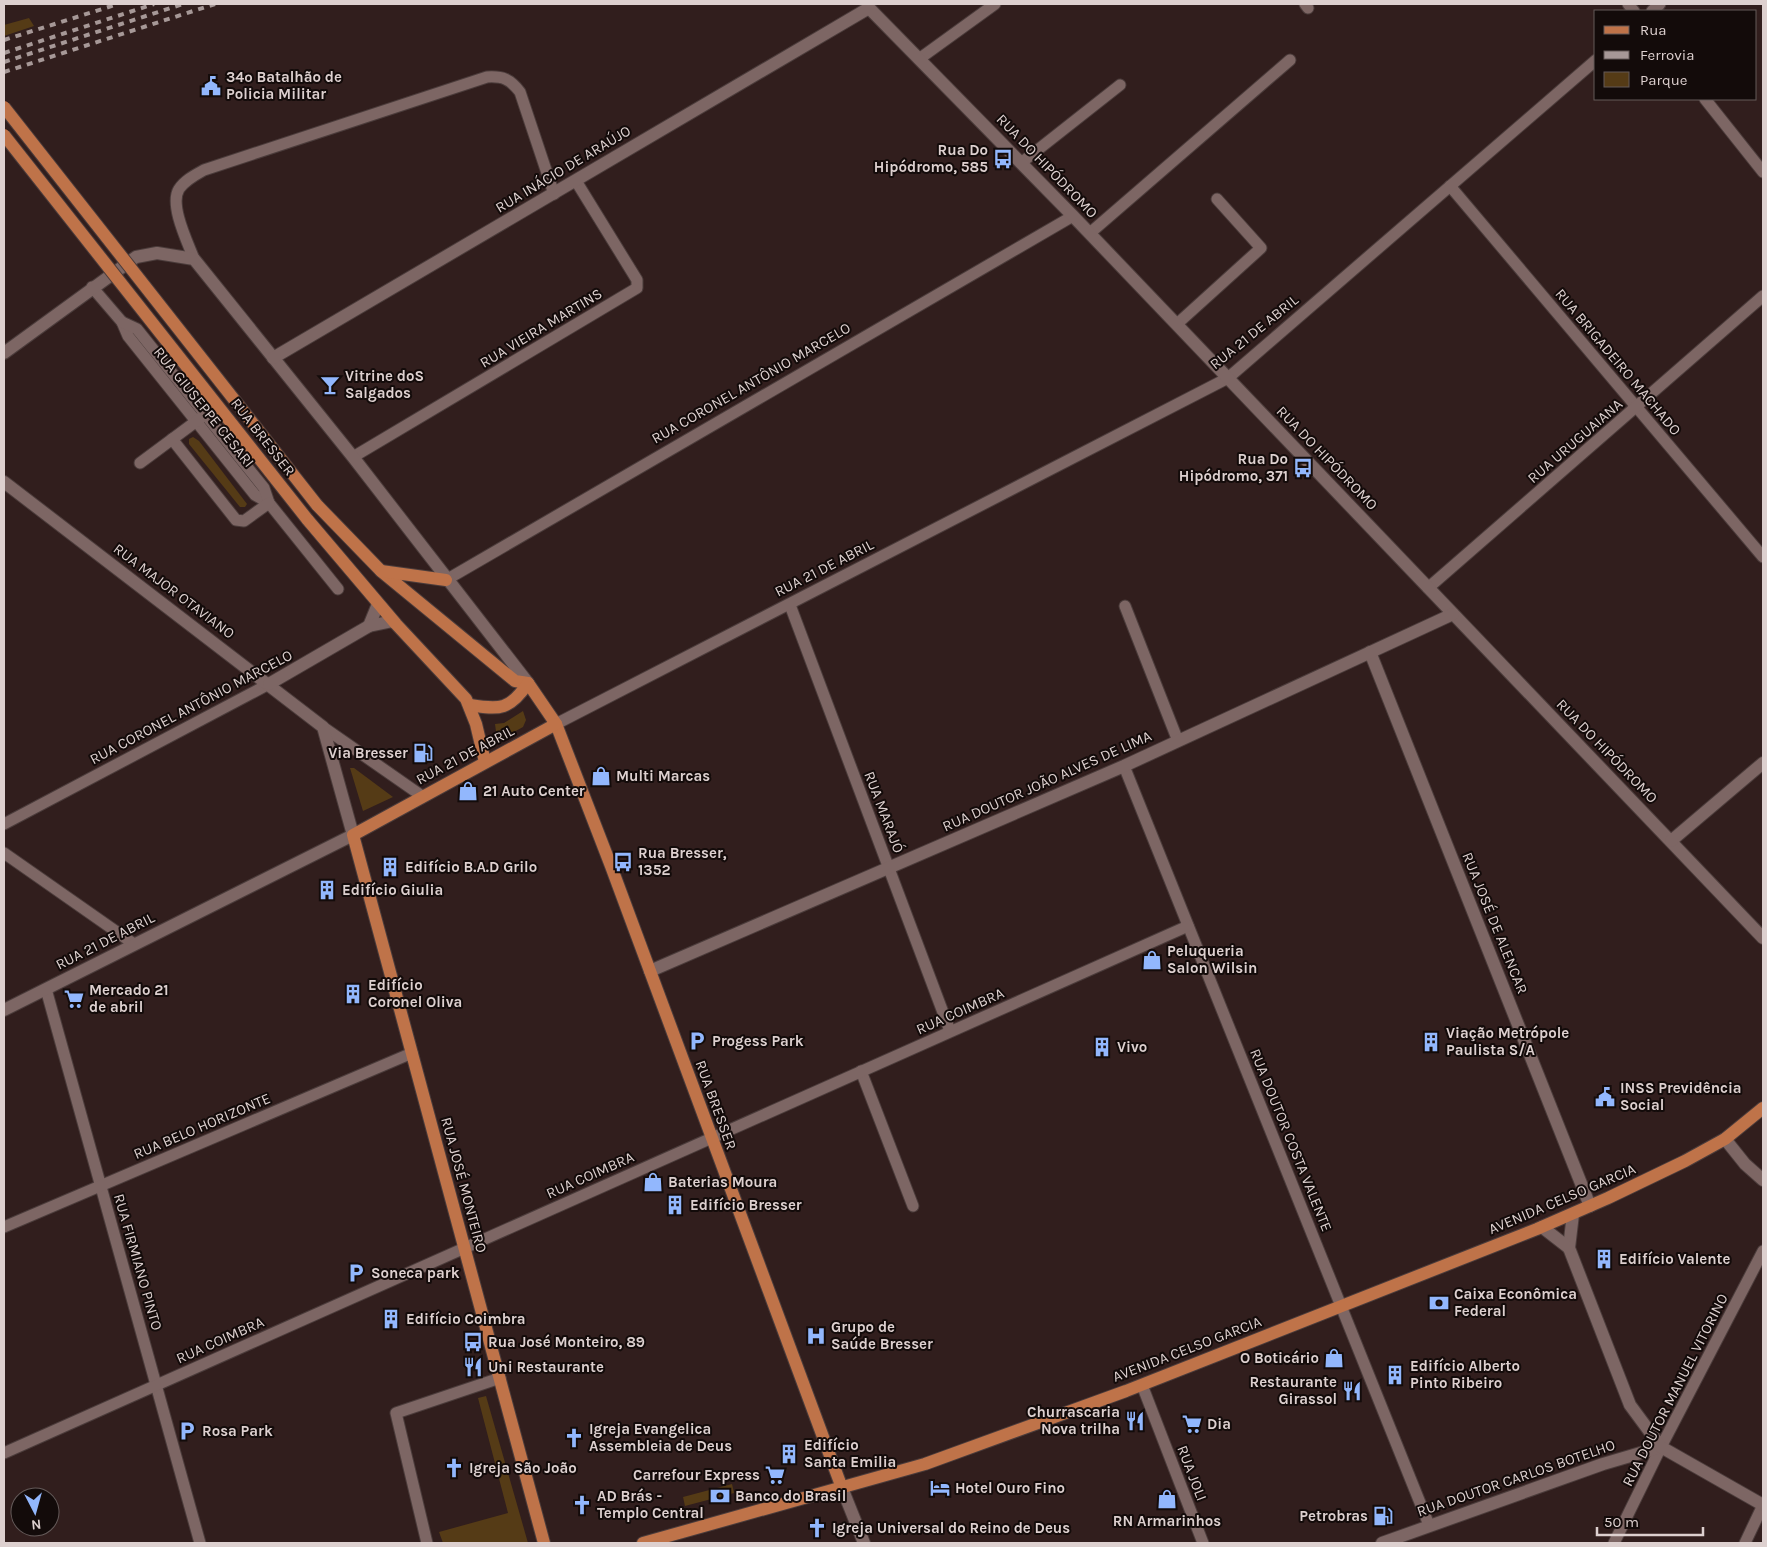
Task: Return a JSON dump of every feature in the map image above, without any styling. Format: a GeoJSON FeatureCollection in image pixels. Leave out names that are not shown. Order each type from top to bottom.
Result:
{"type":"FeatureCollection","features":[{"type":"Feature","properties":{"kind":"main road","name":"RUA BRESSER"},"geometry":{"type":"LineString","coordinates":[[4,107],[318,505],[381,570],[515,681],[528,684],[556,724],[842,1488]]}},
{"type":"Feature","properties":{"kind":"main road","name":"RUA BRESSER"},"geometry":{"type":"LineString","coordinates":[[4,135],[307,519],[378,604],[450,680],[470,705],[485,762]]}},
{"type":"Feature","properties":{"kind":"main road"},"geometry":{"type":"LineString","coordinates":[[381,570],[446,580]]}},
{"type":"Feature","properties":{"kind":"main road"},"geometry":{"type":"LineString","coordinates":[[470,705],[490,709],[506,706],[516,700],[528,684]]}},
{"type":"Feature","properties":{"kind":"main road","name":"RUA 21 DE ABRIL"},"geometry":{"type":"LineString","coordinates":[[353,835],[556,724]]}},
{"type":"Feature","properties":{"kind":"main road","name":"RUA JOSÉ MONTEIRO"},"geometry":{"type":"LineString","coordinates":[[353,835],[544,1543]]}},
{"type":"Feature","properties":{"kind":"main road","name":"AVENIDA CELSO GARCIA"},"geometry":{"type":"LineString","coordinates":[[643,1543],[842,1488],[967,1450],[1142,1385],[1573,1214],[1685,1161],[1725,1139],[1763,1108]]}},
{"type":"Feature","properties":{"kind":"street"},"geometry":{"type":"LineString","coordinates":[[919,58],[995,4]]}},
{"type":"Feature","properties":{"kind":"street","name":"RUA DO HIPÓDROMO"},"geometry":{"type":"LineString","coordinates":[[867,6],[1177,324],[1763,938]]}},
{"type":"Feature","properties":{"kind":"street","name":"RUA INÁCIO DE ARAÚJO"},"geometry":{"type":"LineString","coordinates":[[273,358],[576,181],[867,6]]}},
{"type":"Feature","properties":{"kind":"street"},"geometry":{"type":"LineString","coordinates":[[1090,234],[1290,60]]}},
{"type":"Feature","properties":{"kind":"street","name":"RUA 21 DE ABRIL"},"geometry":{"type":"LineString","coordinates":[[556,724],[1228,378],[1594,62]]}},
{"type":"Feature","properties":{"kind":"street"},"geometry":{"type":"LineString","coordinates":[[194,260],[179,219],[176,204],[178,190],[191,177],[204,170],[487,77],[504,78],[511,81],[520,92],[554,194]]}},
{"type":"Feature","properties":{"kind":"street"},"geometry":{"type":"LineString","coordinates":[[1021,163],[1120,85]]}},
{"type":"Feature","properties":{"kind":"street"},"geometry":{"type":"LineString","coordinates":[[1706,100],[1763,172]]}},
{"type":"Feature","properties":{"kind":"street","name":"RUA VIEIRA MARTINS"},"geometry":{"type":"LineString","coordinates":[[353,457],[637,288],[637,280],[576,181]]}},
{"type":"Feature","properties":{"kind":"street","name":"RUA BRIGADEIRO MACHADO"},"geometry":{"type":"LineString","coordinates":[[1450,186],[1763,556]]}},
{"type":"Feature","properties":{"kind":"street"},"geometry":{"type":"LineString","coordinates":[[1177,324],[1261,248],[1217,199]]}},
{"type":"Feature","properties":{"kind":"street","name":"RUA CORONEL ANTÔNIO MARCELO"},"geometry":{"type":"LineString","coordinates":[[446,580],[1073,216]]}},
{"type":"Feature","properties":{"kind":"street"},"geometry":{"type":"LineString","coordinates":[[4,352],[136,257],[146,254],[172,254],[194,260]]}},
{"type":"Feature","properties":{"kind":"street","name":"RUA BRESSER"},"geometry":{"type":"LineString","coordinates":[[194,260],[353,457],[528,684]]}},
{"type":"Feature","properties":{"kind":"street","name":"RUA GIUSEPPE CESARI"},"geometry":{"type":"LineString","coordinates":[[92,287],[122,322],[128,336],[201,418],[255,495],[269,504],[338,589]]}},
{"type":"Feature","properties":{"kind":"street","name":"RUA URUGUAIANA"},"geometry":{"type":"LineString","coordinates":[[1428,588],[1763,296]]}},
{"type":"Feature","properties":{"kind":"street"},"geometry":{"type":"LineString","coordinates":[[140,463],[201,418]]}},
{"type":"Feature","properties":{"kind":"street"},"geometry":{"type":"LineString","coordinates":[[172,439],[236,520],[244,521],[269,504]]}},
{"type":"Feature","properties":{"kind":"street","name":"RUA MAJOR OTAVIANO"},"geometry":{"type":"LineString","coordinates":[[4,482],[269,684],[322,727],[422,796]]}},
{"type":"Feature","properties":{"kind":"street"},"geometry":{"type":"LineString","coordinates":[[369,626],[378,604]]}},
{"type":"Feature","properties":{"kind":"street","name":"RUA MARAJÓ"},"geometry":{"type":"LineString","coordinates":[[790,605],[950,1031]]}},
{"type":"Feature","properties":{"kind":"street"},"geometry":{"type":"LineString","coordinates":[[1125,606],[1178,741]]}},
{"type":"Feature","properties":{"kind":"street","name":"RUA DOUTOR JOÃO ALVES DE LIMA"},"geometry":{"type":"LineString","coordinates":[[650,971],[1124,766],[1453,614]]}},
{"type":"Feature","properties":{"kind":"street","name":"RUA CORONEL ANTÔNIO MARCELO"},"geometry":{"type":"LineString","coordinates":[[4,824],[269,684],[369,626],[393,621]]}},
{"type":"Feature","properties":{"kind":"street","name":"RUA JOSÉ DE ALENCAR"},"geometry":{"type":"LineString","coordinates":[[1370,652],[1590,1206]]}},
{"type":"Feature","properties":{"kind":"street"},"geometry":{"type":"LineString","coordinates":[[322,727],[353,835]]}},
{"type":"Feature","properties":{"kind":"street"},"geometry":{"type":"LineString","coordinates":[[1671,841],[1763,763]]}},
{"type":"Feature","properties":{"kind":"street","name":"RUA DOUTOR COSTA VALENTE"},"geometry":{"type":"LineString","coordinates":[[1124,766],[1429,1525]]}},
{"type":"Feature","properties":{"kind":"street","name":"RUA 21 DE ABRIL"},"geometry":{"type":"LineString","coordinates":[[4,1010],[353,835]]}},
{"type":"Feature","properties":{"kind":"street"},"geometry":{"type":"LineString","coordinates":[[4,853],[134,944]]}},
{"type":"Feature","properties":{"kind":"street","name":"RUA COIMBRA"},"geometry":{"type":"LineString","coordinates":[[4,1453],[1188,926]]}},
{"type":"Feature","properties":{"kind":"street","name":"RUA FIRMIANO PINTO"},"geometry":{"type":"LineString","coordinates":[[46,989],[200,1543]]}},
{"type":"Feature","properties":{"kind":"street","name":"RUA BELO HORIZONTE"},"geometry":{"type":"LineString","coordinates":[[4,1227],[412,1053]]}},
{"type":"Feature","properties":{"kind":"street"},"geometry":{"type":"LineString","coordinates":[[861,1072],[913,1206]]}},
{"type":"Feature","properties":{"kind":"street"},"geometry":{"type":"LineString","coordinates":[[1725,1139],[1745,1164],[1763,1180]]}},
{"type":"Feature","properties":{"kind":"street"},"geometry":{"type":"LineString","coordinates":[[1573,1214],[1569,1248],[1630,1405],[1661,1447],[1763,1505],[1745,1543]]}},
{"type":"Feature","properties":{"kind":"street"},"geometry":{"type":"LineString","coordinates":[[1542,1227],[1569,1248]]}},
{"type":"Feature","properties":{"kind":"street","name":"RUA DOUTOR MANUEL VITORINO"},"geometry":{"type":"LineString","coordinates":[[1614,1543],[1661,1447],[1763,1251]]}},
{"type":"Feature","properties":{"kind":"street"},"geometry":{"type":"LineString","coordinates":[[427,1543],[396,1412],[500,1378]]}},
{"type":"Feature","properties":{"kind":"street","name":"RUA JOLI"},"geometry":{"type":"LineString","coordinates":[[1142,1385],[1203,1543]]}},
{"type":"Feature","properties":{"kind":"street","name":"RUA DOUTOR CARLOS BOTELHO"},"geometry":{"type":"LineString","coordinates":[[1382,1543],[1611,1461],[1661,1447]]}},
{"type":"Feature","properties":{"kind":"street","name":"RUA BRESSER"},"geometry":{"type":"LineString","coordinates":[[842,1488],[864,1543]]}},
{"type":"Feature","properties":{"kind":"green space"},"geometry":{"type":"Polygon","coordinates":[[[29,18],[34,26],[4,36],[4,25],[29,18]]]}},
{"type":"Feature","properties":{"kind":"green space"},"geometry":{"type":"Polygon","coordinates":[[[193,437],[199,441],[247,504],[245,507],[240,507],[189,444],[189,439],[193,437]]]}},
{"type":"Feature","properties":{"kind":"green space"},"geometry":{"type":"Polygon","coordinates":[[[523,711],[526,720],[523,727],[501,739],[497,739],[495,724],[504,723],[523,711]]]}},
{"type":"Feature","properties":{"kind":"green space"},"geometry":{"type":"Polygon","coordinates":[[[350,768],[354,768],[393,797],[363,811],[350,768]]]}},
{"type":"Feature","properties":{"kind":"green space"},"geometry":{"type":"Polygon","coordinates":[[[486,1396],[528,1543],[443,1543],[439,1532],[508,1513],[478,1398],[486,1396]]]}},
{"type":"Feature","properties":{"kind":"green space"},"geometry":{"type":"Polygon","coordinates":[[[732,1484],[734,1493],[685,1506],[683,1497],[732,1484]]]}},
{"type":"Feature","properties":{"kind":"railway"},"geometry":{"type":"LineString","coordinates":[[4,40],[118,4]]}},
{"type":"Feature","properties":{"kind":"railway"},"geometry":{"type":"LineString","coordinates":[[4,53],[154,4]]}},
{"type":"Feature","properties":{"kind":"railway"},"geometry":{"type":"LineString","coordinates":[[4,62],[183,4]]}},
{"type":"Feature","properties":{"kind":"railway"},"geometry":{"type":"LineString","coordinates":[[4,72],[215,4]]}},
{"type":"Feature","properties":{"kind":"place","name":"34º Batalhão de Policia Militar"},"geometry":{"type":"Point","coordinates":[211,86]}},
{"type":"Feature","properties":{"kind":"place","name":"Rua Do Hipódromo, 585"},"geometry":{"type":"Point","coordinates":[1003,159]}},
{"type":"Feature","properties":{"kind":"place","name":"Vitrine doS Salgados"},"geometry":{"type":"Point","coordinates":[330,385]}},
{"type":"Feature","properties":{"kind":"place","name":"Rua Do Hipódromo, 371"},"geometry":{"type":"Point","coordinates":[1303,468]}},
{"type":"Feature","properties":{"kind":"place","name":"Via Bresser"},"geometry":{"type":"Point","coordinates":[423,753]}},
{"type":"Feature","properties":{"kind":"place","name":"Multi Marcas"},"geometry":{"type":"Point","coordinates":[601,776]}},
{"type":"Feature","properties":{"kind":"place","name":"21 Auto Center"},"geometry":{"type":"Point","coordinates":[468,791]}},
{"type":"Feature","properties":{"kind":"place","name":"Rua Bresser, 1352"},"geometry":{"type":"Point","coordinates":[623,862]}},
{"type":"Feature","properties":{"kind":"place","name":"Edifício B.A.D Grilo"},"geometry":{"type":"Point","coordinates":[390,867]}},
{"type":"Feature","properties":{"kind":"place","name":"Edifício Giulia"},"geometry":{"type":"Point","coordinates":[327,890]}},
{"type":"Feature","properties":{"kind":"place","name":"Peluqueria Salon Wilsin"},"geometry":{"type":"Point","coordinates":[1152,960]}},
{"type":"Feature","properties":{"kind":"place","name":"Edifício Coronel Oliva"},"geometry":{"type":"Point","coordinates":[353,994]}},
{"type":"Feature","properties":{"kind":"place","name":"Mercado 21 de abril"},"geometry":{"type":"Point","coordinates":[74,999]}},
{"type":"Feature","properties":{"kind":"place","name":"Progess Park"},"geometry":{"type":"Point","coordinates":[697,1041]}},
{"type":"Feature","properties":{"kind":"place","name":"Viação Metrópole Paulista S/A"},"geometry":{"type":"Point","coordinates":[1431,1042]}},
{"type":"Feature","properties":{"kind":"place","name":"Vivo"},"geometry":{"type":"Point","coordinates":[1102,1047]}},
{"type":"Feature","properties":{"kind":"place","name":"INSS Previdência Social"},"geometry":{"type":"Point","coordinates":[1605,1097]}},
{"type":"Feature","properties":{"kind":"place","name":"Baterias Moura"},"geometry":{"type":"Point","coordinates":[653,1182]}},
{"type":"Feature","properties":{"kind":"place","name":"Edifício Bresser"},"geometry":{"type":"Point","coordinates":[675,1205]}},
{"type":"Feature","properties":{"kind":"place","name":"Edifício Valente"},"geometry":{"type":"Point","coordinates":[1604,1259]}},
{"type":"Feature","properties":{"kind":"place","name":"Soneca park"},"geometry":{"type":"Point","coordinates":[356,1273]}},
{"type":"Feature","properties":{"kind":"place","name":"Caixa Econômica Federal"},"geometry":{"type":"Point","coordinates":[1439,1303]}},
{"type":"Feature","properties":{"kind":"place","name":"Edifício Coimbra"},"geometry":{"type":"Point","coordinates":[391,1319]}},
{"type":"Feature","properties":{"kind":"place","name":"Grupo de Saúde Bresser"},"geometry":{"type":"Point","coordinates":[816,1336]}},
{"type":"Feature","properties":{"kind":"place","name":"Rua José Monteiro, 89"},"geometry":{"type":"Point","coordinates":[473,1342]}},
{"type":"Feature","properties":{"kind":"place","name":"O Boticário"},"geometry":{"type":"Point","coordinates":[1334,1358]}},
{"type":"Feature","properties":{"kind":"place","name":"Uni Restaurante"},"geometry":{"type":"Point","coordinates":[473,1367]}},
{"type":"Feature","properties":{"kind":"place","name":"Edifício Alberto Pinto Ribeiro"},"geometry":{"type":"Point","coordinates":[1395,1375]}},
{"type":"Feature","properties":{"kind":"place","name":"Restaurante Girassol"},"geometry":{"type":"Point","coordinates":[1352,1391]}},
{"type":"Feature","properties":{"kind":"place","name":"Churrascaria Nova trilha"},"geometry":{"type":"Point","coordinates":[1135,1421]}},
{"type":"Feature","properties":{"kind":"place","name":"Dia"},"geometry":{"type":"Point","coordinates":[1192,1424]}},
{"type":"Feature","properties":{"kind":"place","name":"Rosa Park"},"geometry":{"type":"Point","coordinates":[187,1431]}},
{"type":"Feature","properties":{"kind":"place","name":"Igreja Evangelica Assembleia de Deus"},"geometry":{"type":"Point","coordinates":[574,1438]}},
{"type":"Feature","properties":{"kind":"place","name":"Edifício Santa Emilia"},"geometry":{"type":"Point","coordinates":[789,1454]}},
{"type":"Feature","properties":{"kind":"place","name":"Igreja São João"},"geometry":{"type":"Point","coordinates":[454,1468]}},
{"type":"Feature","properties":{"kind":"place","name":"Carrefour Express"},"geometry":{"type":"Point","coordinates":[775,1475]}},
{"type":"Feature","properties":{"kind":"place","name":"Hotel Ouro Fino"},"geometry":{"type":"Point","coordinates":[940,1488]}},
{"type":"Feature","properties":{"kind":"place","name":"Banco do Brasil"},"geometry":{"type":"Point","coordinates":[720,1496]}},
{"type":"Feature","properties":{"kind":"place","name":"RN Armarinhos"},"geometry":{"type":"Point","coordinates":[1167,1499]}},
{"type":"Feature","properties":{"kind":"place","name":"AD Brás - Templo Central"},"geometry":{"type":"Point","coordinates":[582,1505]}},
{"type":"Feature","properties":{"kind":"place","name":"Petrobras"},"geometry":{"type":"Point","coordinates":[1383,1516]}},
{"type":"Feature","properties":{"kind":"place","name":"Igreja Universal do Reino de Deus"},"geometry":{"type":"Point","coordinates":[817,1528]}}]}
